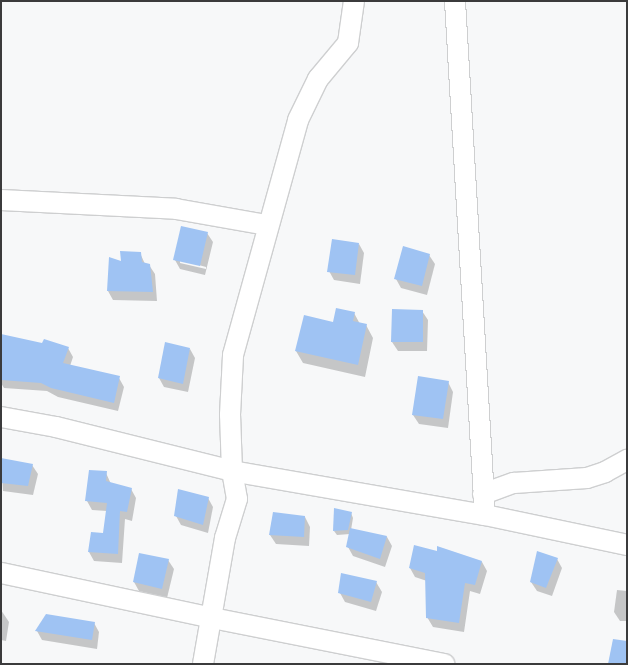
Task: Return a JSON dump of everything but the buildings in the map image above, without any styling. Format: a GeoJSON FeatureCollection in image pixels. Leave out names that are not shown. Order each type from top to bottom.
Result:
{"type":"FeatureCollection","features":[{"type":"Feature","properties":{"kind":"street"},"geometry":{"type":"LineString","coordinates":[[203,664],[226,538],[237,499],[232,470],[230,414],[233,355],[267,225],[298,120],[318,79],[348,43],[354,1]]}},
{"type":"Feature","properties":{"kind":"street"},"geometry":{"type":"LineString","coordinates":[[456,1],[484,515]]}},
{"type":"Feature","properties":{"kind":"street"},"geometry":{"type":"LineString","coordinates":[[1,200],[176,209],[267,225]]}},
{"type":"Feature","properties":{"kind":"street"},"geometry":{"type":"LineString","coordinates":[[1,417],[56,427],[232,470],[484,515],[627,545]]}},
{"type":"Feature","properties":{"kind":"street"},"geometry":{"type":"LineString","coordinates":[[483,494],[514,483],[586,478],[605,472],[627,460]]}},
{"type":"Feature","properties":{"kind":"street"},"geometry":{"type":"LineString","coordinates":[[1,573],[212,618],[444,664]]}}]}
